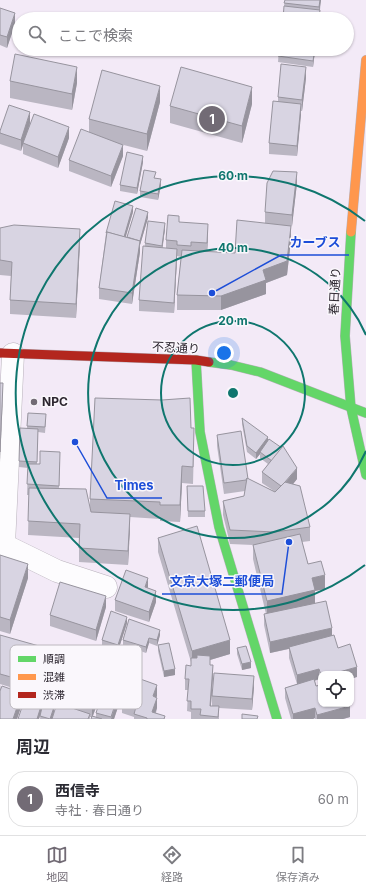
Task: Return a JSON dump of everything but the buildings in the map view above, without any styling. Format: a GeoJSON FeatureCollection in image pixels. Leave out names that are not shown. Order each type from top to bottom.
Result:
{"type":"FeatureCollection","features":[{"type":"Feature","properties":{"kind":"main road","name":"春日通り"},"geometry":{"type":"LineString","coordinates":[[366,60],[344,336],[351,408],[366,475]]}},
{"type":"Feature","properties":{"kind":"main road","name":"不忍通り"},"geometry":{"type":"LineString","coordinates":[[6,353],[196,360],[231,365],[260,372],[366,413]]}},
{"type":"Feature","properties":{"kind":"main road"},"geometry":{"type":"LineString","coordinates":[[196,360],[200,432],[219,527],[276,719]]}},
{"type":"Feature","properties":{"kind":"street"},"geometry":{"type":"LineString","coordinates":[[6,353],[4,545],[57,571],[106,586]]}},
{"type":"Feature","properties":{"kind":"traffic: fast"},"geometry":{"type":"LineString","coordinates":[[351,232],[345,336],[351,408],[366,475]]}},
{"type":"Feature","properties":{"kind":"traffic: fast"},"geometry":{"type":"LineString","coordinates":[[196,360],[200,432],[219,527],[277,719]]}},
{"type":"Feature","properties":{"kind":"traffic: fast"},"geometry":{"type":"LineString","coordinates":[[209,362],[231,365],[260,372],[366,413]]}},
{"type":"Feature","properties":{"kind":"traffic: slow"},"geometry":{"type":"LineString","coordinates":[[351,232],[366,60]]}},
{"type":"Feature","properties":{"kind":"traffic: jam"},"geometry":{"type":"LineString","coordinates":[[0,353],[196,360],[209,362]]}},
{"type":"Feature","properties":{"kind":"place","name":"西信寺"},"geometry":{"type":"Point","coordinates":[212,119]}},
{"type":"Feature","properties":{"kind":"place","name":"カーブス"},"geometry":{"type":"Point","coordinates":[212,293]}},
{"type":"Feature","properties":{"kind":"place","name":"NPC"},"geometry":{"type":"Point","coordinates":[34,402]}},
{"type":"Feature","properties":{"kind":"place","name":"Times"},"geometry":{"type":"Point","coordinates":[75,442]}},
{"type":"Feature","properties":{"kind":"place","name":"文京大塚二郵便局"},"geometry":{"type":"Point","coordinates":[289,542]}}]}
